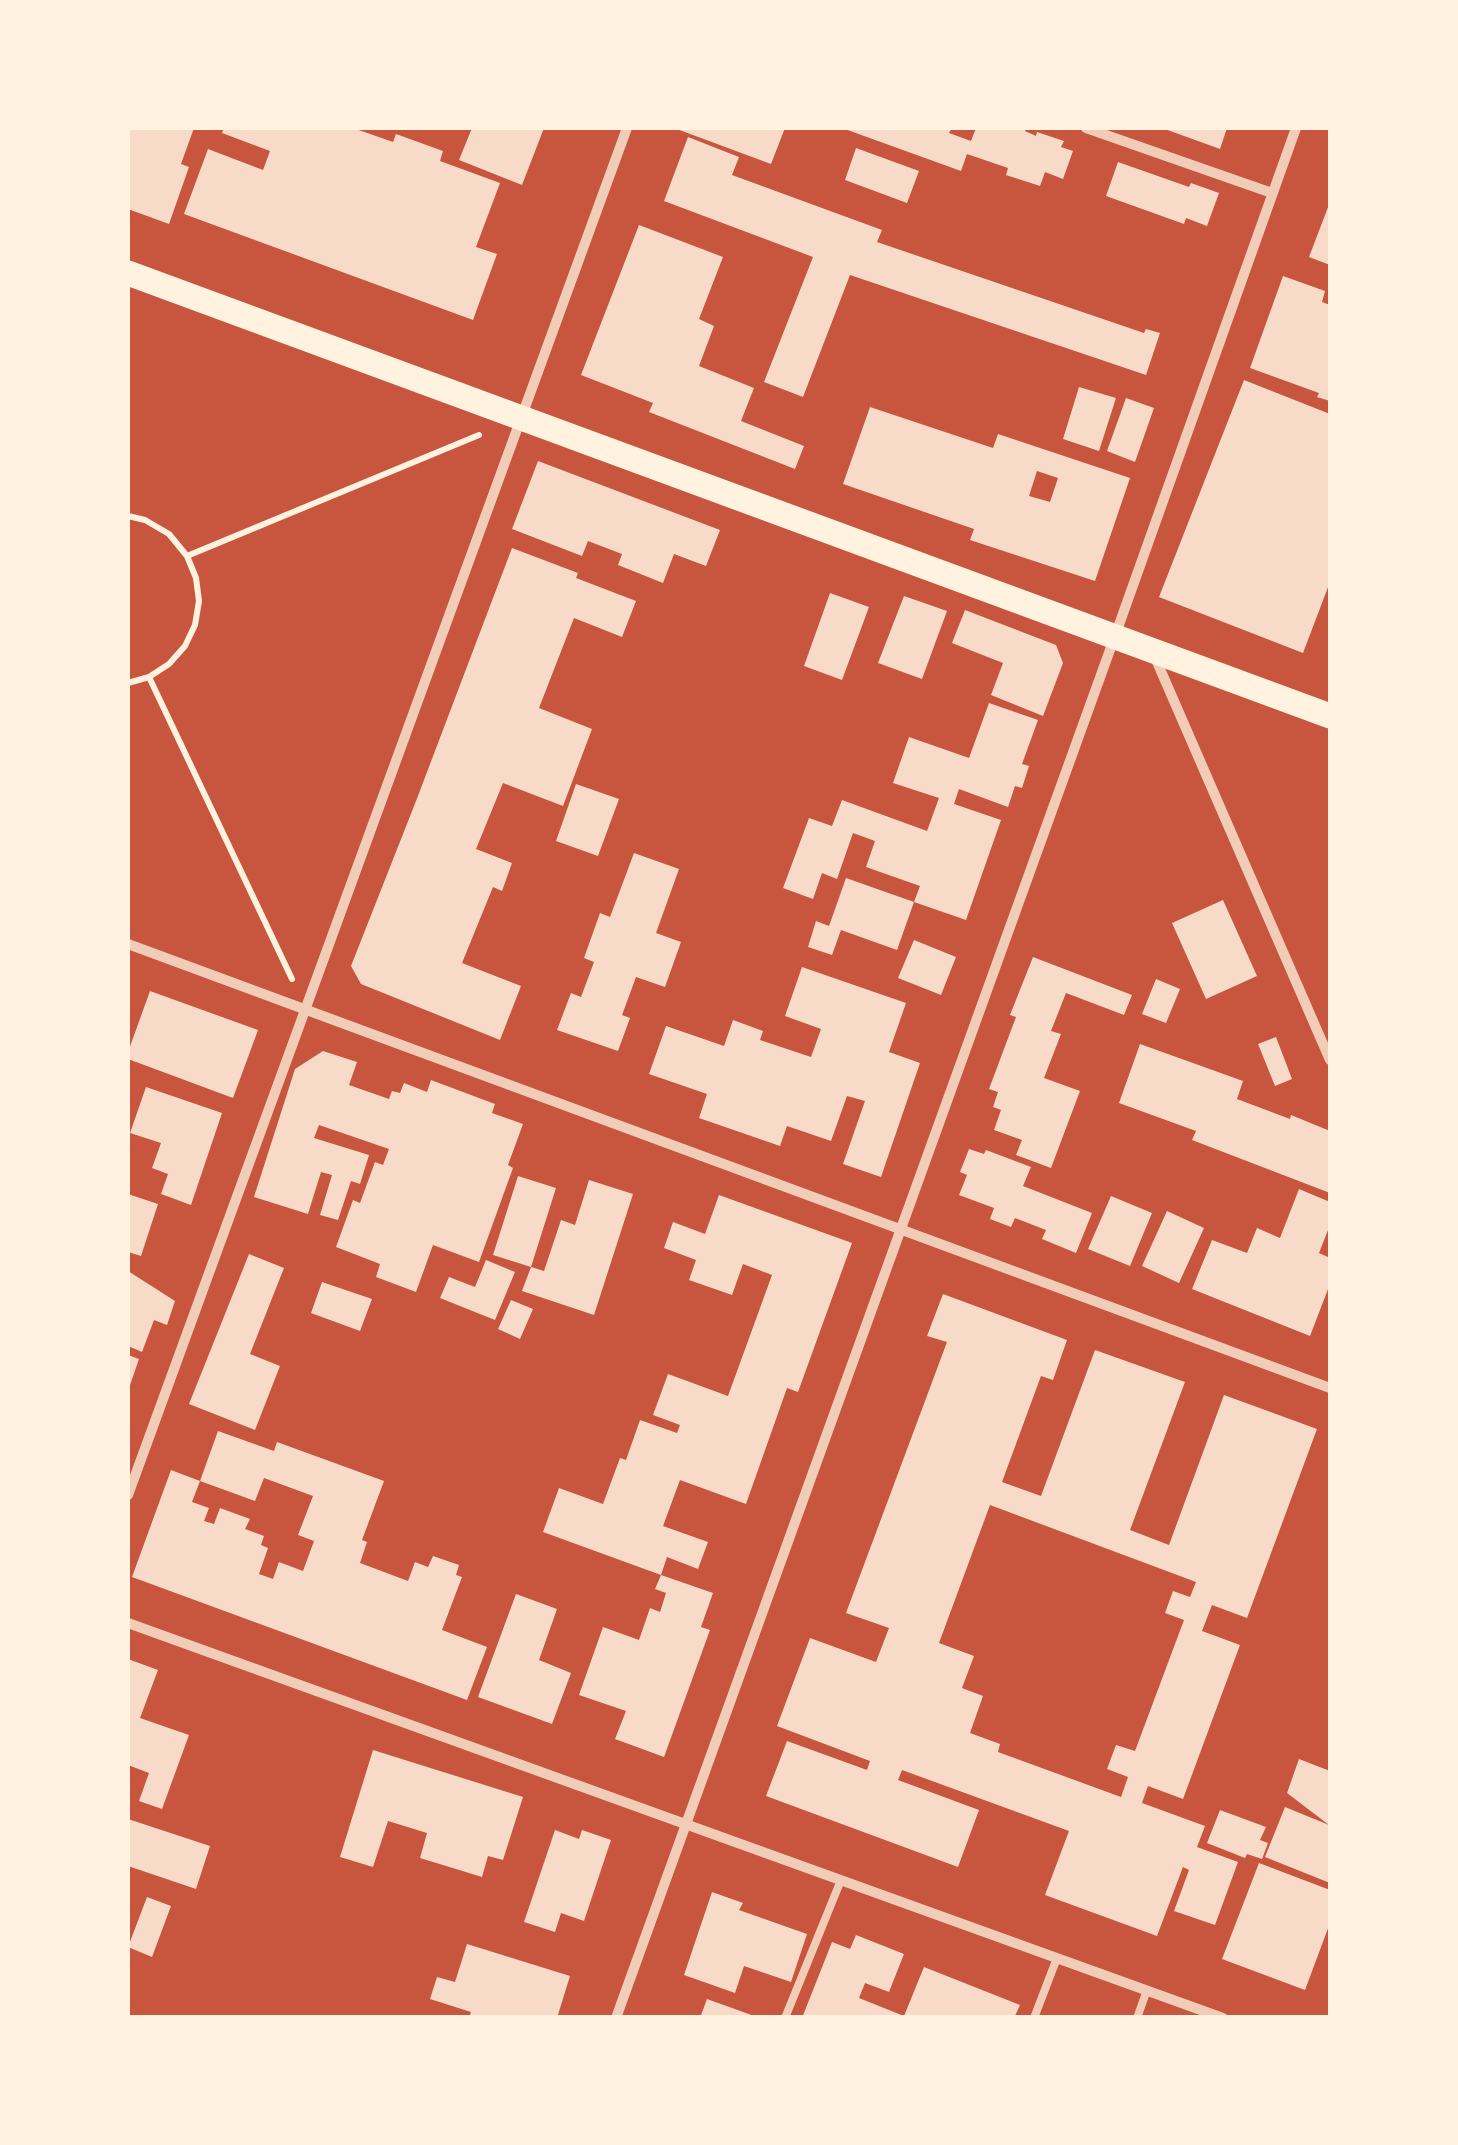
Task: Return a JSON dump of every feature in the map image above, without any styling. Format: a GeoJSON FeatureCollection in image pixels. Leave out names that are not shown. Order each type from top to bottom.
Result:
{"type":"FeatureCollection","features":[{"type":"Feature","properties":{"kind":"main road"},"geometry":{"type":"LineString","coordinates":[[128,274],[1330,716]]}},
{"type":"Feature","properties":{"kind":"street"},"geometry":{"type":"LineString","coordinates":[[128,1495],[627,128]]}},
{"type":"Feature","properties":{"kind":"street"},"geometry":{"type":"LineString","coordinates":[[1086,128],[1272,193]]}},
{"type":"Feature","properties":{"kind":"street"},"geometry":{"type":"LineString","coordinates":[[616,2018],[1296,128]]}},
{"type":"Feature","properties":{"kind":"street"},"geometry":{"type":"LineString","coordinates":[[1152,649],[1330,1060]]}},
{"type":"Feature","properties":{"kind":"street"},"geometry":{"type":"LineString","coordinates":[[128,944],[1330,1388]]}},
{"type":"Feature","properties":{"kind":"street"},"geometry":{"type":"LineString","coordinates":[[128,1623],[1223,2018]]}},
{"type":"Feature","properties":{"kind":"lane"},"geometry":{"type":"LineString","coordinates":[[786,2018],[841,1880]]}},
{"type":"Feature","properties":{"kind":"lane"},"geometry":{"type":"LineString","coordinates":[[1034,2018],[1057,1958]]}},
{"type":"Feature","properties":{"kind":"lane"},"geometry":{"type":"LineString","coordinates":[[1137,2018],[1147,1990]]}},
{"type":"Feature","properties":{"kind":"path"},"geometry":{"type":"LineString","coordinates":[[188,556],[522,418]]}},
{"type":"Feature","properties":{"kind":"path"},"geometry":{"type":"LineString","coordinates":[[128,516],[145,520],[169,534],[188,556],[199,601],[195,625],[185,646],[169,664],[128,684]]}},
{"type":"Feature","properties":{"kind":"path"},"geometry":{"type":"LineString","coordinates":[[149,677],[306,1008]]}},
{"type":"Feature","properties":{"kind":"building"},"geometry":{"type":"Polygon","coordinates":[[[130,128],[194,128],[181,164],[189,167],[169,224],[128,209],[130,128]]]}},
{"type":"Feature","properties":{"kind":"building"},"geometry":{"type":"Polygon","coordinates":[[[224,128],[353,128],[393,142],[396,134],[443,151],[440,161],[500,183],[476,247],[497,254],[473,320],[184,214],[208,149],[263,170],[270,151],[222,133],[224,128]]]}},
{"type":"Feature","properties":{"kind":"building"},"geometry":{"type":"Polygon","coordinates":[[[472,128],[544,128],[522,185],[459,160],[472,128]]]}},
{"type":"Feature","properties":{"kind":"building"},"geometry":{"type":"Polygon","coordinates":[[[674,128],[785,128],[771,164],[674,128]]]}},
{"type":"Feature","properties":{"kind":"building"},"geometry":{"type":"Polygon","coordinates":[[[842,128],[952,128],[949,133],[971,141],[976,128],[1026,128],[1036,136],[1037,132],[1064,141],[1061,147],[1073,151],[1063,179],[1045,172],[1040,186],[1006,175],[1008,168],[967,154],[961,171],[842,128]]]}},
{"type":"Feature","properties":{"kind":"building"},"geometry":{"type":"Polygon","coordinates":[[[1162,128],[1227,128],[1220,149],[1162,128]]]}},
{"type":"Feature","properties":{"kind":"building"},"geometry":{"type":"Polygon","coordinates":[[[688,137],[739,157],[732,175],[882,230],[877,242],[1144,333],[1146,329],[1160,333],[1146,375],[850,275],[803,397],[764,382],[813,257],[664,201],[688,137]]]}},
{"type":"Feature","properties":{"kind":"building"},"geometry":{"type":"Polygon","coordinates":[[[856,148],[919,171],[907,203],[845,180],[856,148]]]}},
{"type":"Feature","properties":{"kind":"building"},"geometry":{"type":"Polygon","coordinates":[[[1118,162],[1189,187],[1191,183],[1219,193],[1207,226],[1186,218],[1184,224],[1106,196],[1118,162]]]}},
{"type":"Feature","properties":{"kind":"building"},"geometry":{"type":"Polygon","coordinates":[[[1330,202],[1330,265],[1309,257],[1330,202]]]}},
{"type":"Feature","properties":{"kind":"building"},"geometry":{"type":"Polygon","coordinates":[[[639,225],[723,257],[699,319],[714,326],[699,366],[754,388],[741,421],[804,446],[795,469],[649,412],[653,403],[581,375],[639,225]]]}},
{"type":"Feature","properties":{"kind":"building"},"geometry":{"type":"Polygon","coordinates":[[[1283,276],[1325,291],[1322,302],[1330,305],[1330,401],[1317,397],[1319,393],[1250,368],[1283,276]]]}},
{"type":"Feature","properties":{"kind":"building"},"geometry":{"type":"Polygon","coordinates":[[[1244,380],[1330,414],[1330,582],[1303,653],[1159,597],[1244,380]]]}},
{"type":"Feature","properties":{"kind":"building"},"geometry":{"type":"Polygon","coordinates":[[[1079,387],[1116,398],[1099,451],[1063,439],[1079,387]]]}},
{"type":"Feature","properties":{"kind":"building"},"geometry":{"type":"Polygon","coordinates":[[[1126,398],[1154,408],[1135,462],[1107,451],[1126,398]]]}},
{"type":"Feature","properties":{"kind":"building"},"geometry":{"type":"Polygon","coordinates":[[[870,407],[993,448],[998,434],[1130,478],[1095,581],[970,540],[974,529],[843,484],[870,407]],[[1037,471],[1029,496],[1050,502],[1058,478],[1037,471]]]}},
{"type":"Feature","properties":{"kind":"building"},"geometry":{"type":"Polygon","coordinates":[[[538,461],[720,530],[706,566],[674,554],[663,583],[618,565],[622,554],[588,541],[582,556],[512,529],[538,461]]]}},
{"type":"Feature","properties":{"kind":"building"},"geometry":{"type":"Polygon","coordinates":[[[512,548],[636,601],[622,637],[574,618],[539,708],[592,729],[563,806],[503,783],[476,849],[512,863],[502,891],[493,887],[462,963],[521,986],[500,1040],[361,984],[351,966],[512,548]]]}},
{"type":"Feature","properties":{"kind":"building"},"geometry":{"type":"Polygon","coordinates":[[[830,593],[869,607],[842,680],[804,666],[830,593]]]}},
{"type":"Feature","properties":{"kind":"building"},"geometry":{"type":"Polygon","coordinates":[[[904,596],[947,611],[922,679],[878,663],[904,596]]]}},
{"type":"Feature","properties":{"kind":"building"},"geometry":{"type":"Polygon","coordinates":[[[965,610],[1056,645],[1063,663],[1043,716],[991,695],[1003,663],[952,643],[965,610]]]}},
{"type":"Feature","properties":{"kind":"building"},"geometry":{"type":"Polygon","coordinates":[[[989,703],[1038,720],[1022,764],[1029,766],[1022,788],[1015,786],[1008,807],[959,789],[954,804],[1001,820],[966,920],[914,902],[920,886],[866,867],[875,841],[853,833],[837,879],[822,873],[813,899],[783,888],[809,818],[832,826],[842,800],[927,831],[939,798],[893,783],[909,737],[969,758],[989,703]]]}},
{"type":"Feature","properties":{"kind":"building"},"geometry":{"type":"Polygon","coordinates":[[[576,784],[619,799],[598,856],[556,841],[576,784]]]}},
{"type":"Feature","properties":{"kind":"building"},"geometry":{"type":"Polygon","coordinates":[[[634,853],[679,869],[656,933],[681,942],[665,987],[636,977],[622,1015],[630,1018],[618,1051],[557,1030],[571,993],[581,997],[594,962],[584,958],[600,913],[610,917],[634,853]]]}},
{"type":"Feature","properties":{"kind":"building"},"geometry":{"type":"Polygon","coordinates":[[[846,878],[914,902],[897,950],[841,930],[832,955],[808,947],[816,921],[829,926],[846,878]]]}},
{"type":"Feature","properties":{"kind":"building"},"geometry":{"type":"Polygon","coordinates":[[[1223,900],[1257,976],[1206,999],[1172,923],[1223,900]]]}},
{"type":"Feature","properties":{"kind":"building"},"geometry":{"type":"Polygon","coordinates":[[[914,940],[956,957],[941,995],[898,978],[914,940]]]}},
{"type":"Feature","properties":{"kind":"building"},"geometry":{"type":"Polygon","coordinates":[[[1033,957],[1132,995],[1124,1015],[1066,993],[1051,1031],[1061,1034],[1044,1078],[1080,1091],[1051,1168],[1016,1155],[1022,1140],[994,1130],[1001,1110],[993,1107],[998,1092],[989,1089],[1016,1017],[1010,1015],[1033,957]]]}},
{"type":"Feature","properties":{"kind":"building"},"geometry":{"type":"Polygon","coordinates":[[[802,967],[906,1003],[889,1052],[920,1063],[881,1177],[843,1164],[865,1101],[847,1096],[831,1141],[787,1126],[780,1146],[699,1118],[707,1094],[649,1074],[666,1026],[724,1046],[733,1020],[763,1031],[760,1040],[811,1057],[821,1029],[785,1016],[802,967]]]}},
{"type":"Feature","properties":{"kind":"building"},"geometry":{"type":"Polygon","coordinates":[[[1156,979],[1180,989],[1166,1023],[1142,1014],[1156,979]]]}},
{"type":"Feature","properties":{"kind":"building"},"geometry":{"type":"Polygon","coordinates":[[[150,991],[258,1030],[233,1098],[128,1059],[150,991]]]}},
{"type":"Feature","properties":{"kind":"building"},"geometry":{"type":"Polygon","coordinates":[[[1276,1037],[1292,1079],[1275,1086],[1258,1044],[1276,1037]]]}},
{"type":"Feature","properties":{"kind":"building"},"geometry":{"type":"Polygon","coordinates":[[[1140,1044],[1243,1081],[1237,1099],[1330,1131],[1330,1193],[1192,1140],[1196,1131],[1119,1103],[1140,1044]]]}},
{"type":"Feature","properties":{"kind":"building"},"geometry":{"type":"Polygon","coordinates":[[[323,1051],[357,1062],[349,1085],[389,1099],[392,1091],[400,1093],[404,1083],[427,1092],[431,1080],[495,1104],[492,1113],[523,1124],[508,1165],[513,1168],[479,1262],[433,1245],[416,1292],[376,1277],[380,1264],[336,1247],[353,1200],[360,1203],[375,1162],[383,1165],[389,1149],[319,1125],[314,1138],[369,1155],[360,1184],[351,1181],[338,1220],[320,1215],[332,1175],[321,1172],[308,1214],[254,1197],[295,1069],[323,1051]]]}},
{"type":"Feature","properties":{"kind":"building"},"geometry":{"type":"Polygon","coordinates":[[[146,1087],[222,1113],[191,1205],[161,1194],[168,1174],[152,1168],[161,1143],[130,1133],[146,1087]]]}},
{"type":"Feature","properties":{"kind":"building"},"geometry":{"type":"Polygon","coordinates":[[[969,1149],[984,1154],[986,1150],[1031,1167],[1023,1186],[1092,1213],[1076,1253],[1042,1239],[1046,1230],[1015,1218],[1011,1227],[990,1219],[994,1208],[959,1195],[967,1175],[960,1172],[969,1149]]]}},
{"type":"Feature","properties":{"kind":"building"},"geometry":{"type":"Polygon","coordinates":[[[518,1176],[556,1188],[531,1267],[493,1255],[518,1176]]]}},
{"type":"Feature","properties":{"kind":"building"},"geometry":{"type":"Polygon","coordinates":[[[589,1180],[633,1194],[594,1315],[522,1291],[531,1267],[544,1271],[561,1220],[575,1225],[589,1180]]]}},
{"type":"Feature","properties":{"kind":"building"},"geometry":{"type":"Polygon","coordinates":[[[1299,1189],[1330,1202],[1330,1225],[1319,1253],[1330,1258],[1330,1284],[1310,1336],[1192,1289],[1212,1240],[1247,1253],[1257,1228],[1280,1238],[1299,1189]]]}},
{"type":"Feature","properties":{"kind":"building"},"geometry":{"type":"Polygon","coordinates":[[[128,1194],[158,1204],[141,1256],[128,1252],[128,1194]]]}},
{"type":"Feature","properties":{"kind":"building"},"geometry":{"type":"Polygon","coordinates":[[[719,1195],[852,1243],[798,1392],[787,1388],[746,1504],[680,1480],[663,1526],[708,1542],[698,1569],[667,1557],[661,1575],[543,1532],[559,1488],[603,1504],[620,1458],[626,1460],[640,1420],[677,1433],[680,1425],[653,1415],[668,1374],[728,1396],[772,1275],[743,1264],[732,1295],[689,1280],[696,1260],[664,1248],[673,1222],[705,1234],[719,1195]]]}},
{"type":"Feature","properties":{"kind":"building"},"geometry":{"type":"Polygon","coordinates":[[[1111,1196],[1152,1213],[1130,1266],[1088,1249],[1111,1196]]]}},
{"type":"Feature","properties":{"kind":"building"},"geometry":{"type":"Polygon","coordinates":[[[1167,1211],[1204,1228],[1179,1283],[1142,1266],[1167,1211]]]}},
{"type":"Feature","properties":{"kind":"building"},"geometry":{"type":"Polygon","coordinates":[[[249,1254],[284,1268],[250,1354],[280,1366],[255,1430],[189,1404],[249,1254]]]}},
{"type":"Feature","properties":{"kind":"building"},"geometry":{"type":"Polygon","coordinates":[[[486,1260],[515,1272],[495,1320],[440,1298],[449,1277],[475,1287],[486,1260]]]}},
{"type":"Feature","properties":{"kind":"building"},"geometry":{"type":"Polygon","coordinates":[[[128,1271],[175,1301],[167,1325],[154,1320],[142,1352],[128,1346],[128,1271]]]}},
{"type":"Feature","properties":{"kind":"building"},"geometry":{"type":"Polygon","coordinates":[[[322,1282],[372,1299],[360,1331],[311,1313],[322,1282]]]}},
{"type":"Feature","properties":{"kind":"building"},"geometry":{"type":"Polygon","coordinates":[[[943,1294],[1067,1340],[1053,1380],[1041,1376],[1002,1482],[1041,1496],[1095,1350],[1185,1382],[1130,1530],[1169,1545],[1224,1395],[1317,1429],[1247,1618],[1212,1605],[1202,1631],[1240,1645],[1183,1799],[1148,1786],[1142,1803],[1205,1826],[1197,1847],[1238,1862],[1215,1925],[1174,1911],[1189,1870],[1183,1867],[1157,1936],[1045,1895],[1069,1831],[902,1770],[898,1780],[979,1810],[958,1867],[766,1796],[787,1741],[867,1770],[870,1761],[777,1726],[810,1638],[876,1662],[889,1628],[846,1613],[947,1342],[927,1336],[943,1294]],[[990,1505],[939,1643],[974,1656],[962,1688],[983,1696],[970,1733],[1000,1744],[998,1752],[1121,1797],[1128,1777],[1107,1769],[1116,1745],[1135,1751],[1184,1620],[1165,1613],[1173,1591],[1190,1597],[1196,1582],[990,1505]]]}},
{"type":"Feature","properties":{"kind":"building"},"geometry":{"type":"Polygon","coordinates":[[[511,1300],[533,1309],[520,1339],[498,1329],[511,1300]]]}},
{"type":"Feature","properties":{"kind":"building"},"geometry":{"type":"Polygon","coordinates":[[[128,1355],[139,1359],[128,1391],[128,1355]]]}},
{"type":"Feature","properties":{"kind":"building"},"geometry":{"type":"Polygon","coordinates":[[[218,1431],[274,1451],[277,1442],[384,1481],[362,1540],[367,1542],[360,1563],[408,1581],[415,1562],[428,1567],[433,1556],[459,1565],[456,1575],[462,1577],[442,1630],[487,1647],[467,1700],[132,1577],[171,1470],[200,1481],[218,1431]],[[264,1478],[255,1501],[200,1481],[192,1502],[209,1508],[204,1521],[214,1524],[220,1508],[250,1519],[245,1529],[264,1536],[261,1545],[268,1548],[259,1574],[273,1579],[279,1562],[303,1571],[314,1541],[298,1535],[313,1496],[264,1478]]]}},
{"type":"Feature","properties":{"kind":"building"},"geometry":{"type":"Polygon","coordinates":[[[661,1575],[713,1593],[701,1627],[710,1630],[664,1757],[615,1739],[626,1711],[579,1695],[603,1627],[639,1640],[650,1608],[660,1612],[666,1593],[655,1589],[661,1575]]]}},
{"type":"Feature","properties":{"kind":"building"},"geometry":{"type":"Polygon","coordinates":[[[516,1594],[557,1609],[539,1660],[571,1673],[552,1724],[478,1697],[516,1594]]]}},
{"type":"Feature","properties":{"kind":"building"},"geometry":{"type":"Polygon","coordinates":[[[128,1659],[158,1670],[140,1718],[189,1735],[162,1809],[139,1801],[149,1773],[128,1765],[128,1659]]]}},
{"type":"Feature","properties":{"kind":"building"},"geometry":{"type":"Polygon","coordinates":[[[373,1750],[523,1797],[503,1860],[488,1856],[482,1877],[420,1858],[427,1833],[388,1821],[373,1867],[340,1857],[373,1750]]]}},
{"type":"Feature","properties":{"kind":"building"},"geometry":{"type":"Polygon","coordinates":[[[1299,1759],[1330,1771],[1330,1883],[1265,1857],[1285,1807],[1329,1825],[1287,1793],[1299,1759]]]}},
{"type":"Feature","properties":{"kind":"building"},"geometry":{"type":"Polygon","coordinates":[[[1220,1810],[1266,1827],[1260,1840],[1268,1843],[1262,1859],[1247,1854],[1245,1858],[1207,1843],[1220,1810]]]}},
{"type":"Feature","properties":{"kind":"building"},"geometry":{"type":"Polygon","coordinates":[[[128,1819],[210,1846],[196,1889],[128,1866],[128,1819]]]}},
{"type":"Feature","properties":{"kind":"building"},"geometry":{"type":"Polygon","coordinates":[[[555,1830],[579,1839],[582,1830],[611,1840],[584,1921],[561,1913],[555,1932],[524,1922],[555,1830]]]}},
{"type":"Feature","properties":{"kind":"building"},"geometry":{"type":"Polygon","coordinates":[[[1259,1863],[1330,1890],[1330,1923],[1305,1990],[1222,1959],[1259,1863]]]}},
{"type":"Feature","properties":{"kind":"building"},"geometry":{"type":"Polygon","coordinates":[[[712,1892],[743,1903],[739,1910],[807,1934],[791,1982],[744,1966],[735,1993],[684,1975],[712,1892]]]}},
{"type":"Feature","properties":{"kind":"building"},"geometry":{"type":"Polygon","coordinates":[[[147,1897],[171,1906],[152,1957],[128,1947],[147,1897]]]}},
{"type":"Feature","properties":{"kind":"building"},"geometry":{"type":"Polygon","coordinates":[[[856,1935],[904,1954],[889,1992],[865,1983],[859,1998],[904,2016],[924,1967],[1020,2005],[1014,2018],[802,2018],[832,1942],[850,1949],[856,1935]]]}},
{"type":"Feature","properties":{"kind":"building"},"geometry":{"type":"Polygon","coordinates":[[[467,1944],[570,1976],[557,2018],[469,2018],[471,2012],[430,1999],[437,1977],[455,1982],[467,1944]]]}},
{"type":"Feature","properties":{"kind":"building"},"geometry":{"type":"Polygon","coordinates":[[[707,1999],[757,2017],[757,2018],[700,2018],[707,1999]]]}}]}
